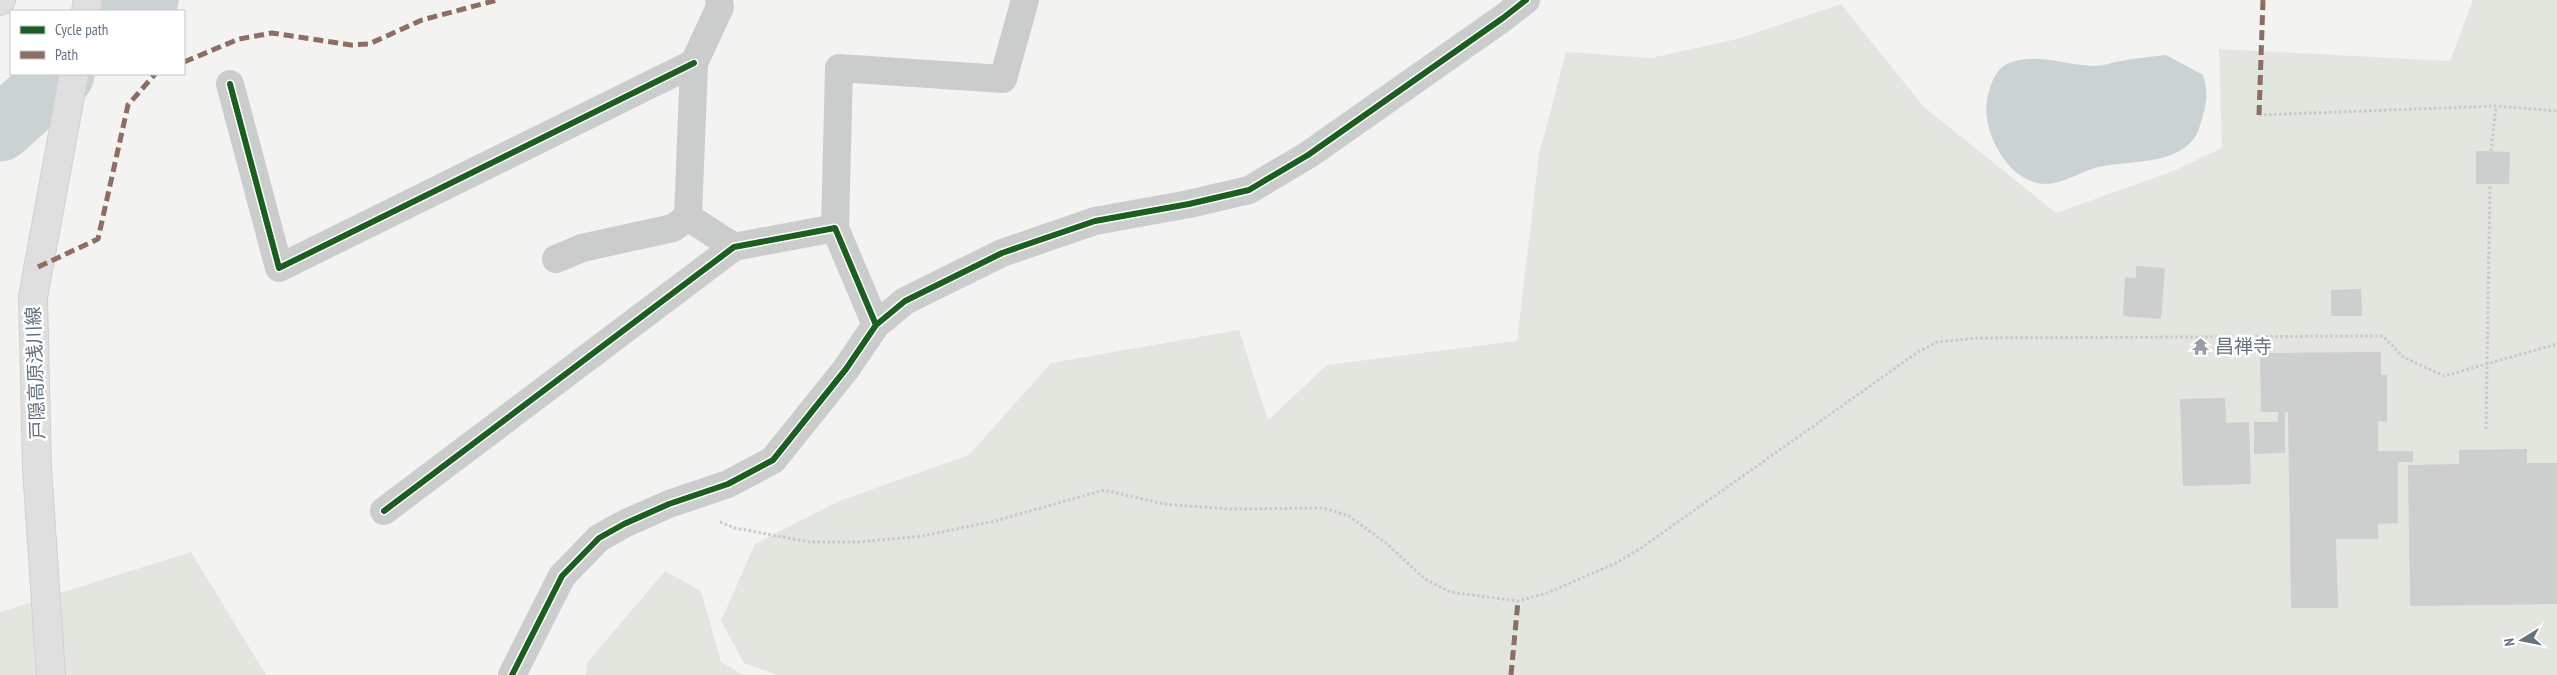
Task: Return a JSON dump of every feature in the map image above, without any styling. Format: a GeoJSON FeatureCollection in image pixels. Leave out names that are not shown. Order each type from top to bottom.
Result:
{"type":"FeatureCollection","features":[{"type":"Feature","properties":{"kind":"main road","name":"戸隠高原浅川線"},"geometry":{"type":"LineString","coordinates":[[51,675],[37,470],[32,297],[74,75]]}},
{"type":"Feature","properties":{"kind":"street"},"geometry":{"type":"LineString","coordinates":[[556,259],[582,248],[674,228],[688,217],[694,63],[720,7],[719,0]]}},
{"type":"Feature","properties":{"kind":"street"},"geometry":{"type":"LineString","coordinates":[[876,325],[835,228],[839,68],[1002,79],[1025,0]]}},
{"type":"Feature","properties":{"kind":"street"},"geometry":{"type":"LineString","coordinates":[[512,675],[562,576],[599,538],[624,524],[669,504],[728,484],[774,460],[846,368],[876,325],[905,301],[1002,253],[1095,221],[1189,204],[1249,190],[1308,155],[1526,0]]}},
{"type":"Feature","properties":{"kind":"street"},"geometry":{"type":"LineString","coordinates":[[230,84],[279,268],[694,63]]}},
{"type":"Feature","properties":{"kind":"street"},"geometry":{"type":"LineString","coordinates":[[688,217],[734,247]]}},
{"type":"Feature","properties":{"kind":"street"},"geometry":{"type":"LineString","coordinates":[[384,511],[734,247],[835,228]]}},
{"type":"Feature","properties":{"kind":"path"},"geometry":{"type":"LineString","coordinates":[[2259,115],[2496,106],[2557,112]]}},
{"type":"Feature","properties":{"kind":"path"},"geometry":{"type":"LineString","coordinates":[[2491,151],[2496,106]]}},
{"type":"Feature","properties":{"kind":"path"},"geometry":{"type":"LineString","coordinates":[[2486,429],[2490,184]]}},
{"type":"Feature","properties":{"kind":"path"},"geometry":{"type":"LineString","coordinates":[[716,521],[735,528],[809,542],[860,542],[922,536],[995,521],[1104,490],[1164,504],[1230,509],[1322,508],[1349,516],[1387,544],[1425,579],[1450,592],[1518,601],[1547,593],[1616,563],[1641,548],[1918,352],[1937,342],[1977,338],[2383,336],[2403,357],[2444,376],[2487,362],[2557,344]]}},
{"type":"Feature","properties":{"kind":"shaded area","name":"昌禅寺"},"geometry":{"type":"Polygon","coordinates":[[[2473,0],[2557,0],[2557,675],[777,675],[744,663],[721,621],[755,544],[839,501],[969,455],[1051,363],[1239,330],[1268,420],[1327,365],[1517,341],[1539,155],[1566,52],[1651,58],[1737,39],[1841,4],[1924,107],[2056,213],[2171,172],[2222,148],[2219,49],[2450,61],[2473,0]]]}},
{"type":"Feature","properties":{"kind":"shaded area"},"geometry":{"type":"Polygon","coordinates":[[[2166,55],[2203,75],[2205,80],[2206,95],[2201,123],[2195,137],[2187,146],[2166,157],[2098,167],[2054,183],[2039,183],[2026,179],[2003,158],[1989,129],[1987,101],[1994,77],[2006,64],[2022,60],[2043,59],[2098,66],[2166,55]]]}},
{"type":"Feature","properties":{"kind":"shaded area"},"geometry":{"type":"Polygon","coordinates":[[[191,552],[266,675],[0,675],[0,612],[191,552]]]}},
{"type":"Feature","properties":{"kind":"shaded area"},"geometry":{"type":"Polygon","coordinates":[[[665,571],[701,591],[721,662],[743,675],[586,675],[587,663],[665,571]]]}},
{"type":"Feature","properties":{"kind":"building"},"geometry":{"type":"Polygon","coordinates":[[[2476,151],[2510,152],[2509,184],[2476,184],[2476,151]]]}},
{"type":"Feature","properties":{"kind":"building"},"geometry":{"type":"Polygon","coordinates":[[[2136,266],[2165,268],[2161,319],[2123,316],[2125,277],[2136,278],[2136,266]]]}},
{"type":"Feature","properties":{"kind":"building"},"geometry":{"type":"Polygon","coordinates":[[[2361,289],[2362,316],[2331,316],[2331,290],[2361,289]]]}},
{"type":"Feature","properties":{"kind":"building"},"geometry":{"type":"Polygon","coordinates":[[[2381,352],[2381,375],[2387,375],[2387,422],[2378,421],[2378,451],[2413,451],[2413,462],[2398,462],[2398,523],[2378,524],[2378,539],[2336,539],[2338,608],[2291,608],[2288,412],[2285,412],[2285,453],[2254,454],[2254,422],[2278,422],[2278,412],[2261,412],[2260,353],[2381,352]]]}},
{"type":"Feature","properties":{"kind":"building"},"geometry":{"type":"Polygon","coordinates":[[[2225,398],[2226,423],[2249,422],[2251,484],[2183,486],[2180,399],[2225,398]]]}},
{"type":"Feature","properties":{"kind":"building"},"geometry":{"type":"Polygon","coordinates":[[[2527,449],[2527,463],[2557,463],[2557,604],[2410,606],[2408,465],[2459,464],[2459,450],[2527,449]]]}},
{"type":"Feature","properties":{"kind":"waterway"},"geometry":{"type":"LineString","coordinates":[[131,10],[146,0]]}},
{"type":"Feature","properties":{"kind":"waterway"},"geometry":{"type":"LineString","coordinates":[[0,129],[61,75]]}},
{"type":"Feature","properties":{"kind":"marked path"},"geometry":{"type":"LineString","coordinates":[[185,62],[239,39],[272,33],[351,45],[369,44],[422,20],[497,0]]}},
{"type":"Feature","properties":{"kind":"marked path"},"geometry":{"type":"LineString","coordinates":[[2259,115],[2263,0]]}},
{"type":"Feature","properties":{"kind":"marked path"},"geometry":{"type":"LineString","coordinates":[[38,267],[98,239],[128,105],[154,75]]}},
{"type":"Feature","properties":{"kind":"marked path"},"geometry":{"type":"LineString","coordinates":[[1511,675],[1518,601]]}},
{"type":"Feature","properties":{"kind":"cycle path"},"geometry":{"type":"LineString","coordinates":[[512,675],[562,576],[599,538],[624,524],[669,504],[728,484],[773,460],[846,369],[876,325],[905,301],[1002,253],[1095,221],[1189,204],[1249,190],[1308,155],[1526,0]]}},
{"type":"Feature","properties":{"kind":"cycle path"},"geometry":{"type":"LineString","coordinates":[[230,84],[279,268],[694,63]]}},
{"type":"Feature","properties":{"kind":"cycle path"},"geometry":{"type":"LineString","coordinates":[[384,511],[734,247],[835,228],[876,325]]}},
{"type":"Feature","properties":{"kind":"place","name":"昌禅寺"},"geometry":{"type":"Point","coordinates":[2201,346]}}]}
